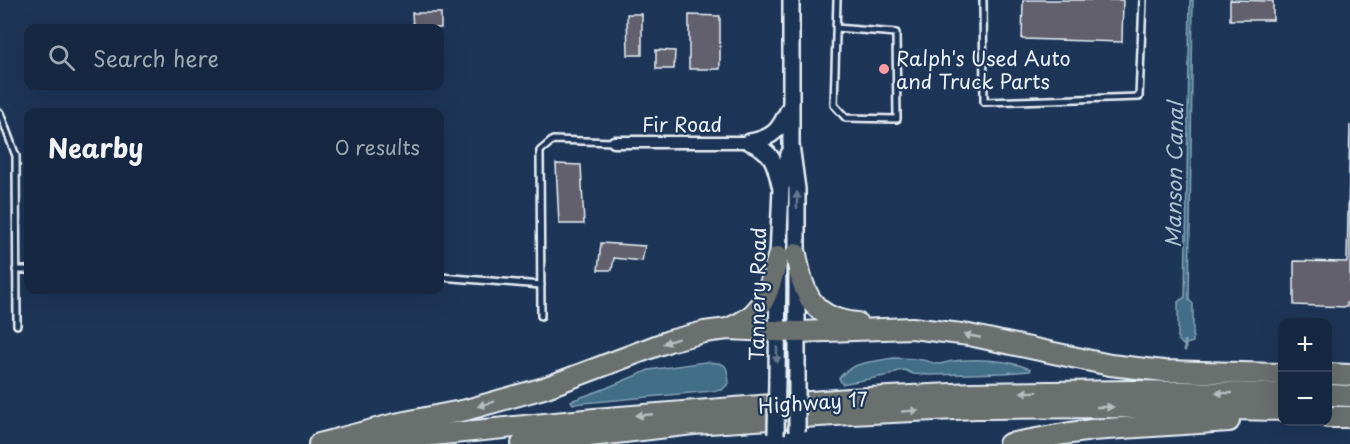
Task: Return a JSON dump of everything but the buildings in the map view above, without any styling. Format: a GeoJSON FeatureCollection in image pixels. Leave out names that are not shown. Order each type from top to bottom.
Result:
{"type":"FeatureCollection","features":[{"type":"Feature","properties":{"kind":"highway"},"geometry":{"type":"LineString","coordinates":[[787,256],[804,288],[820,310],[844,321],[888,328]]}},
{"type":"Feature","properties":{"kind":"highway"},"geometry":{"type":"LineString","coordinates":[[728,329],[752,315],[761,304],[787,256]]}},
{"type":"Feature","properties":{"kind":"highway"},"geometry":{"type":"LineString","coordinates":[[319,444],[395,424],[466,410],[544,388],[669,341],[704,332],[728,329],[787,332],[912,328],[969,335],[1083,360],[1127,367],[1164,371],[1278,374]]}},
{"type":"Feature","properties":{"kind":"highway"},"geometry":{"type":"LineString","coordinates":[[1332,375],[1350,375]]}},
{"type":"Feature","properties":{"kind":"highway","name":"Highway 17"},"geometry":{"type":"LineString","coordinates":[[345,444],[595,419],[872,398],[972,393],[1135,391],[1278,394]]}},
{"type":"Feature","properties":{"kind":"highway"},"geometry":{"type":"LineString","coordinates":[[1332,395],[1350,396]]}},
{"type":"Feature","properties":{"kind":"highway","name":"Highway 17"},"geometry":{"type":"LineString","coordinates":[[522,444],[693,424],[976,408],[1135,407],[1278,410]]}},
{"type":"Feature","properties":{"kind":"highway"},"geometry":{"type":"LineString","coordinates":[[1332,411],[1350,412]]}},
{"type":"Feature","properties":{"kind":"highway"},"geometry":{"type":"LineString","coordinates":[[1332,417],[1350,417]]}},
{"type":"Feature","properties":{"kind":"highway"},"geometry":{"type":"LineString","coordinates":[[1009,444],[1092,430],[1278,419]]}},
{"type":"Feature","properties":{"kind":"main road","name":"Tannery Road"},"geometry":{"type":"LineString","coordinates":[[787,256],[797,189],[791,145],[791,0]]}},
{"type":"Feature","properties":{"kind":"main road"},"geometry":{"type":"LineString","coordinates":[[750,142],[771,136],[782,124],[792,101]]}},
{"type":"Feature","properties":{"kind":"main road"},"geometry":{"type":"LineString","coordinates":[[750,142],[761,147],[770,155],[776,165],[781,188]]}},
{"type":"Feature","properties":{"kind":"main road","name":"Tannery Road"},"geometry":{"type":"LineString","coordinates":[[776,439],[777,380],[787,332],[787,256],[781,188],[791,145]]}},
{"type":"Feature","properties":{"kind":"main road","name":"Tannery Road"},"geometry":{"type":"LineString","coordinates":[[787,332],[797,379],[797,438]]}},
{"type":"Feature","properties":{"kind":"street","name":"Fir Road"},"geometry":{"type":"LineString","coordinates":[[614,142],[750,142]]}},
{"type":"Feature","properties":{"kind":"lane"},"geometry":{"type":"LineString","coordinates":[[836,28],[896,33],[897,119],[846,118],[834,105],[836,28],[837,0]]}},
{"type":"Feature","properties":{"kind":"lane"},"geometry":{"type":"LineString","coordinates":[[983,0],[984,102],[1139,97],[1143,0]]}},
{"type":"Feature","properties":{"kind":"lane"},"geometry":{"type":"LineString","coordinates":[[0,112],[16,156],[17,325]]}},
{"type":"Feature","properties":{"kind":"lane"},"geometry":{"type":"LineString","coordinates":[[541,316],[540,151],[553,140],[614,142]]}},
{"type":"Feature","properties":{"kind":"lane"},"geometry":{"type":"LineString","coordinates":[[16,270],[24,270]]}},
{"type":"Feature","properties":{"kind":"lane"},"geometry":{"type":"LineString","coordinates":[[444,278],[541,285]]}},
{"type":"Feature","properties":{"kind":"water"},"geometry":{"type":"Polygon","coordinates":[[[1190,0],[1193,0],[1189,300],[1193,304],[1193,342],[1183,345],[1178,340],[1178,302],[1185,297],[1190,0]]]}},
{"type":"Feature","properties":{"kind":"water"},"geometry":{"type":"Polygon","coordinates":[[[893,358],[940,364],[962,360],[992,360],[1022,366],[1030,371],[929,375],[913,374],[905,370],[842,384],[839,378],[844,372],[857,365],[893,358]]]}},
{"type":"Feature","properties":{"kind":"water"},"geometry":{"type":"Polygon","coordinates":[[[705,362],[726,367],[729,383],[722,390],[573,404],[571,401],[649,370],[705,362]]]}},
{"type":"Feature","properties":{"kind":"waterway","name":"Manson Canal"},"geometry":{"type":"LineString","coordinates":[[1185,341],[1185,350]]}},
{"type":"Feature","properties":{"kind":"place","name":"Ralph's Used Auto and Truck Parts"},"geometry":{"type":"Point","coordinates":[884,69]}}]}
